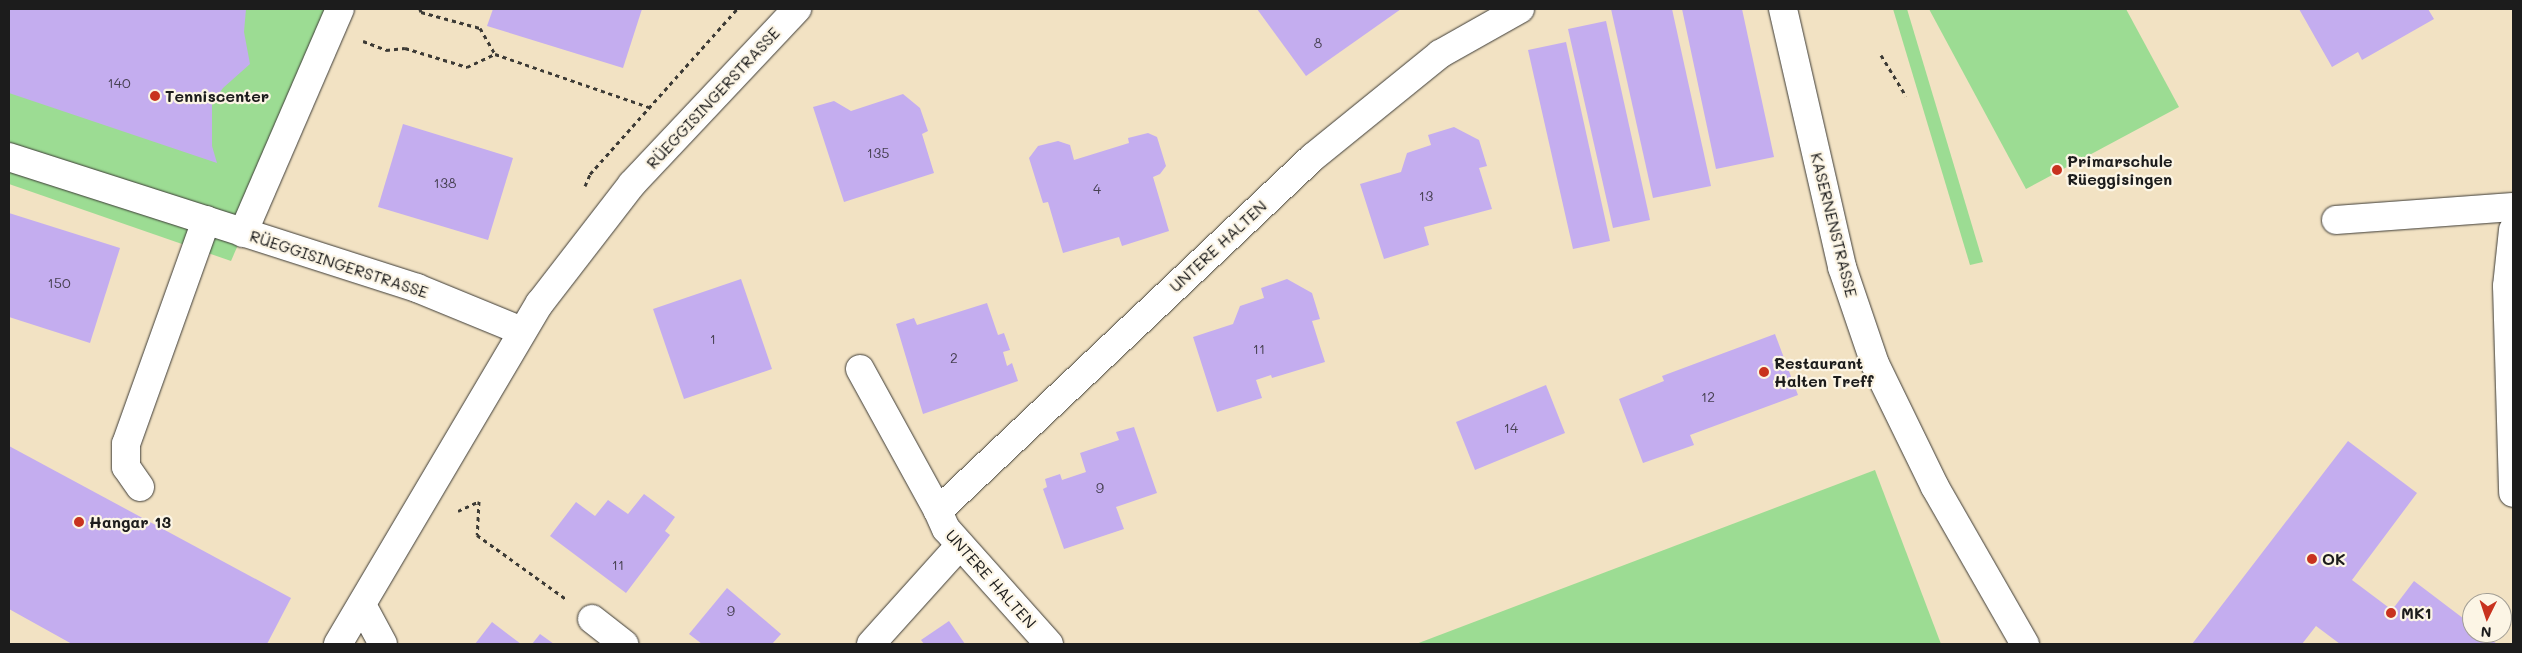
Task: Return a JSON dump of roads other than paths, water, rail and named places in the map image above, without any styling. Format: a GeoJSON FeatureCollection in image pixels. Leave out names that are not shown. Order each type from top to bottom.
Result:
{"type":"FeatureCollection","features":[{"type":"Feature","properties":{"kind":"street","name":"RÜEGGISINGERSTRASSE"},"geometry":{"type":"LineString","coordinates":[[340,9],[243,233],[418,288],[522,331]]}},
{"type":"Feature","properties":{"kind":"street","name":"RÜEGGISINGERSTRASSE"},"geometry":{"type":"LineString","coordinates":[[338,644],[522,331],[632,184],[797,9]]}},
{"type":"Feature","properties":{"kind":"street","name":"UNTERE HALTEN"},"geometry":{"type":"LineString","coordinates":[[938,511],[1313,156],[1440,54],[1520,9]]}},
{"type":"Feature","properties":{"kind":"street","name":"KASERNENSTRASSE"},"geometry":{"type":"LineString","coordinates":[[1783,9],[1842,267],[1875,364],[1935,487],[2025,644]]}},
{"type":"Feature","properties":{"kind":"street"},"geometry":{"type":"LineString","coordinates":[[9,157],[243,233]]}},
{"type":"Feature","properties":{"kind":"street"},"geometry":{"type":"LineString","coordinates":[[2336,220],[2513,207]]}},
{"type":"Feature","properties":{"kind":"street"},"geometry":{"type":"LineString","coordinates":[[140,487],[126,466],[126,444],[206,220]]}},
{"type":"Feature","properties":{"kind":"street"},"geometry":{"type":"LineString","coordinates":[[2513,230],[2507,286],[2513,493]]}},
{"type":"Feature","properties":{"kind":"street","name":"UNTERE HALTEN"},"geometry":{"type":"LineString","coordinates":[[860,369],[946,529],[1049,644]]}},
{"type":"Feature","properties":{"kind":"street"},"geometry":{"type":"LineString","coordinates":[[871,644],[960,545]]}},
{"type":"Feature","properties":{"kind":"street"},"geometry":{"type":"LineString","coordinates":[[850,644],[906,580]]}},
{"type":"Feature","properties":{"kind":"street"},"geometry":{"type":"LineString","coordinates":[[362,605],[383,644]]}},
{"type":"Feature","properties":{"kind":"street"},"geometry":{"type":"LineString","coordinates":[[592,619],[624,644]]}},
{"type":"Feature","properties":{"kind":"place","name":"Tenniscenter"},"geometry":{"type":"Point","coordinates":[155,96]}},
{"type":"Feature","properties":{"kind":"place","name":"Primarschule Rüeggisingen"},"geometry":{"type":"Point","coordinates":[2057,170]}},
{"type":"Feature","properties":{"kind":"place","name":"Restaurant Halten Treff"},"geometry":{"type":"Point","coordinates":[1764,372]}},
{"type":"Feature","properties":{"kind":"place","name":"Hangar 13"},"geometry":{"type":"Point","coordinates":[79,522]}},
{"type":"Feature","properties":{"kind":"place","name":"OK"},"geometry":{"type":"Point","coordinates":[2312,559]}},
{"type":"Feature","properties":{"kind":"place","name":"MK1"},"geometry":{"type":"Point","coordinates":[2391,613]}}]}
